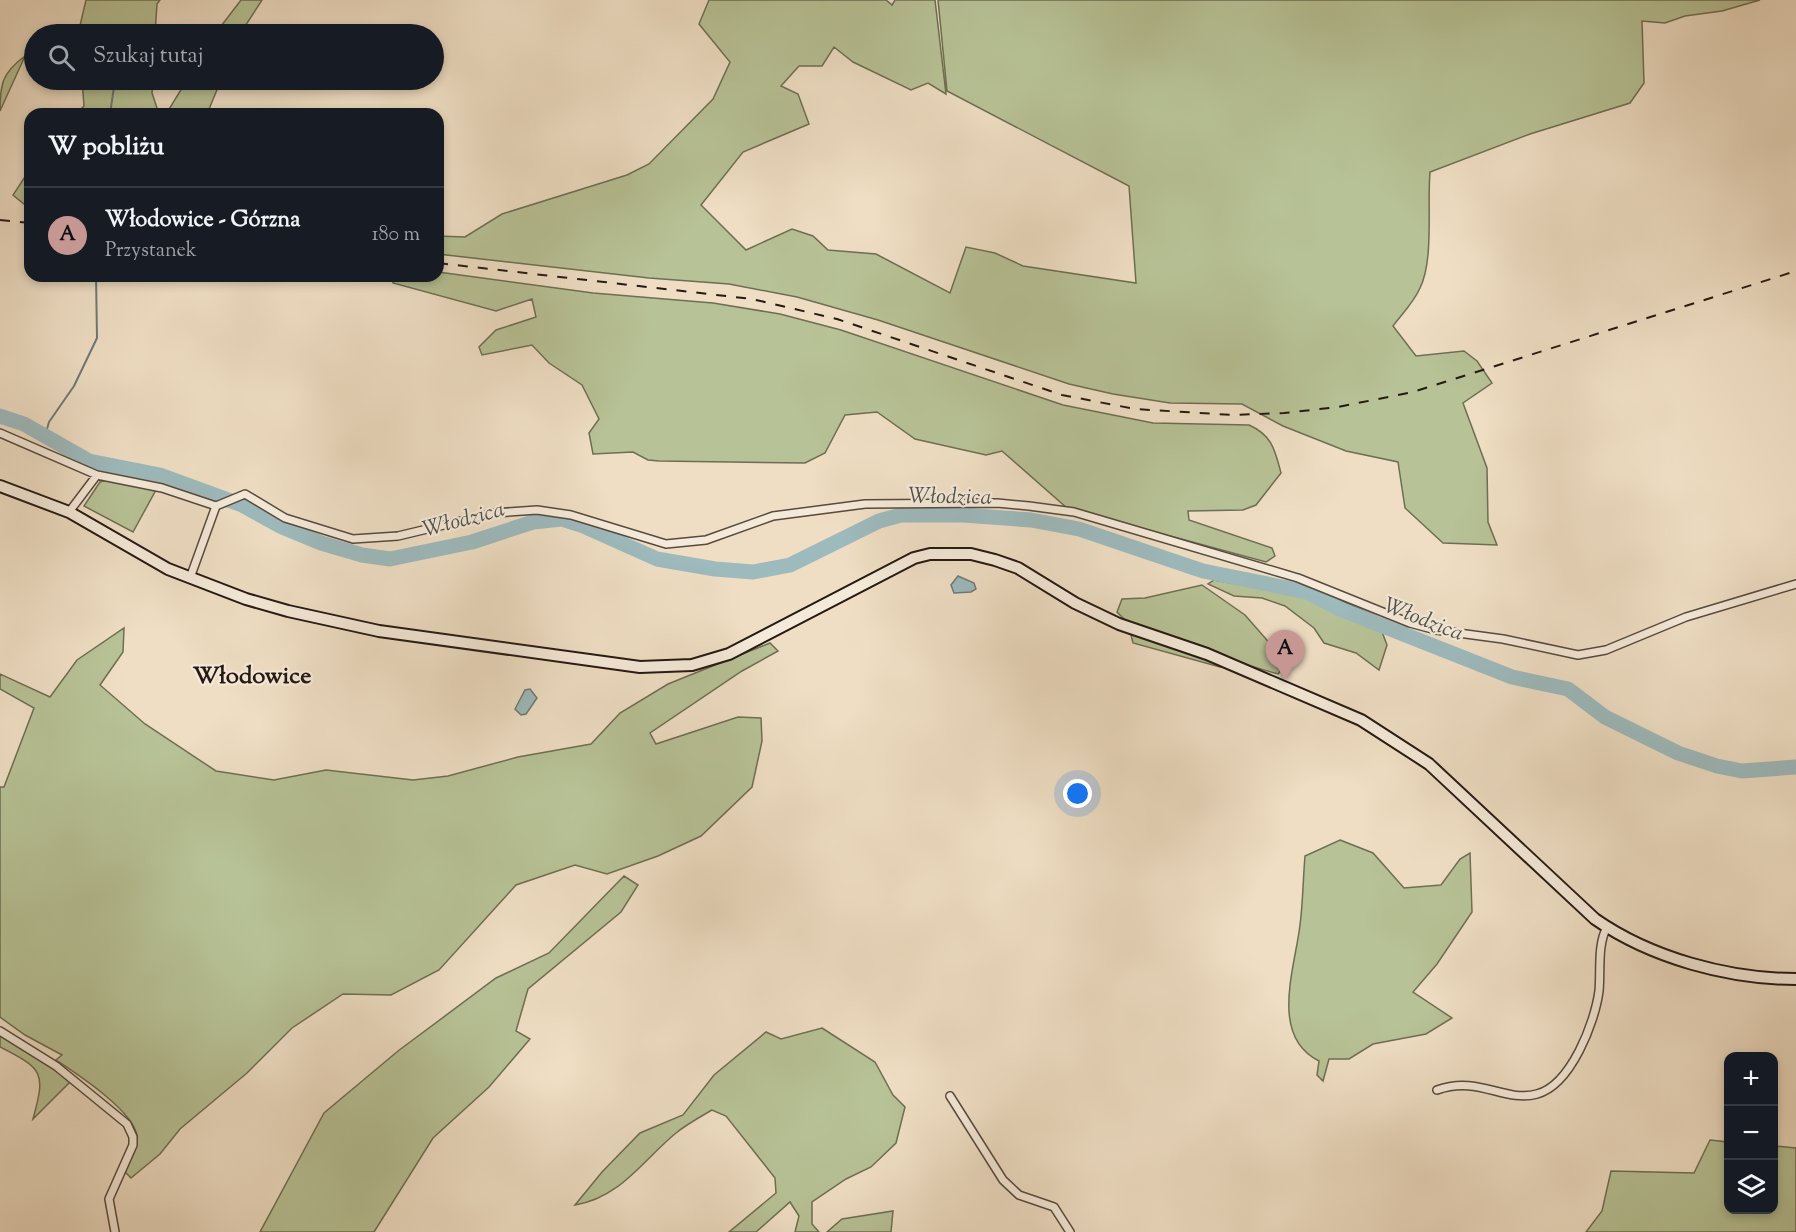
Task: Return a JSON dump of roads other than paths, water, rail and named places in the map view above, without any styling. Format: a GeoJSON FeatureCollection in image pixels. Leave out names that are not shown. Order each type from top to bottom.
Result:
{"type":"FeatureCollection","features":[{"type":"Feature","properties":{"kind":"street"},"geometry":{"type":"LineString","coordinates":[[0,433],[97,475],[162,488],[219,505],[245,495],[285,518],[353,539],[398,536],[494,513],[537,510],[571,515],[666,544],[706,540],[773,516],[865,504],[997,503],[1074,512],[1298,578],[1410,623],[1436,630],[1503,639],[1578,655],[1606,650],[1686,617],[1796,584]]}},
{"type":"Feature","properties":{"kind":"street"},"geometry":{"type":"LineString","coordinates":[[69,513],[97,475]]}},
{"type":"Feature","properties":{"kind":"street"},"geometry":{"type":"LineString","coordinates":[[0,486],[69,513],[151,560],[190,579],[246,599],[331,622],[476,645],[659,668],[693,665],[729,654],[914,558],[930,554],[971,554],[1018,568],[1075,603],[1119,624],[1207,654],[1380,730],[1429,764],[1574,901],[1607,927],[1658,951],[1706,966],[1754,977],[1796,979]]}},
{"type":"Feature","properties":{"kind":"street"},"geometry":{"type":"LineString","coordinates":[[190,579],[219,505]]}},
{"type":"Feature","properties":{"kind":"street"},"geometry":{"type":"LineString","coordinates":[[1437,1090],[1462,1083],[1528,1095],[1540,1093],[1557,1080],[1571,1065],[1586,1037],[1598,994],[1602,937],[1607,927]]}},
{"type":"Feature","properties":{"kind":"street"},"geometry":{"type":"LineString","coordinates":[[0,1031],[57,1066],[127,1124],[133,1137],[133,1145],[109,1199],[115,1232]]}},
{"type":"Feature","properties":{"kind":"street"},"geometry":{"type":"LineString","coordinates":[[950,1096],[1003,1180],[1019,1195],[1054,1207],[1070,1232]]}},
{"type":"Feature","properties":{"kind":"water"},"geometry":{"type":"Polygon","coordinates":[[[958,576],[974,583],[976,589],[971,592],[954,593],[951,585],[958,576]]]}},
{"type":"Feature","properties":{"kind":"water"},"geometry":{"type":"Polygon","coordinates":[[[530,689],[537,698],[526,714],[521,715],[515,709],[525,690],[530,689]]]}},
{"type":"Feature","properties":{"kind":"waterway"},"geometry":{"type":"LineString","coordinates":[[111,108],[114,90]]}},
{"type":"Feature","properties":{"kind":"waterway"},"geometry":{"type":"LineString","coordinates":[[45,436],[49,422],[74,386],[97,338],[96,282]]}},
{"type":"Feature","properties":{"kind":"waterway","name":"Włodzica"},"geometry":{"type":"LineString","coordinates":[[0,416],[24,424],[89,461],[160,475],[242,505],[280,526],[321,543],[362,555],[390,559],[472,542],[533,522],[562,519],[581,525],[657,559],[715,569],[753,572],[790,565],[879,521],[901,515],[963,515],[1031,520],[1079,529],[1203,571],[1307,592],[1340,609],[1512,677],[1568,689],[1605,717],[1678,753],[1717,766],[1742,771],[1796,767]]}},
{"type":"Feature","properties":{"kind":"railway"},"geometry":{"type":"LineString","coordinates":[[0,220],[24,222]]}},
{"type":"Feature","properties":{"kind":"railway"},"geometry":{"type":"LineString","coordinates":[[444,264],[752,299],[837,319],[1062,395],[1135,409],[1233,415],[1284,413],[1338,407],[1413,392],[1796,271]]}},
{"type":"Feature","properties":{"kind":"place","name":"Włodowice - Górzna"},"geometry":{"type":"Point","coordinates":[1285,680]}},
{"type":"Feature","properties":{"kind":"district","name":"Włodowice"},"geometry":{"type":"Point","coordinates":[252,675]}}]}
